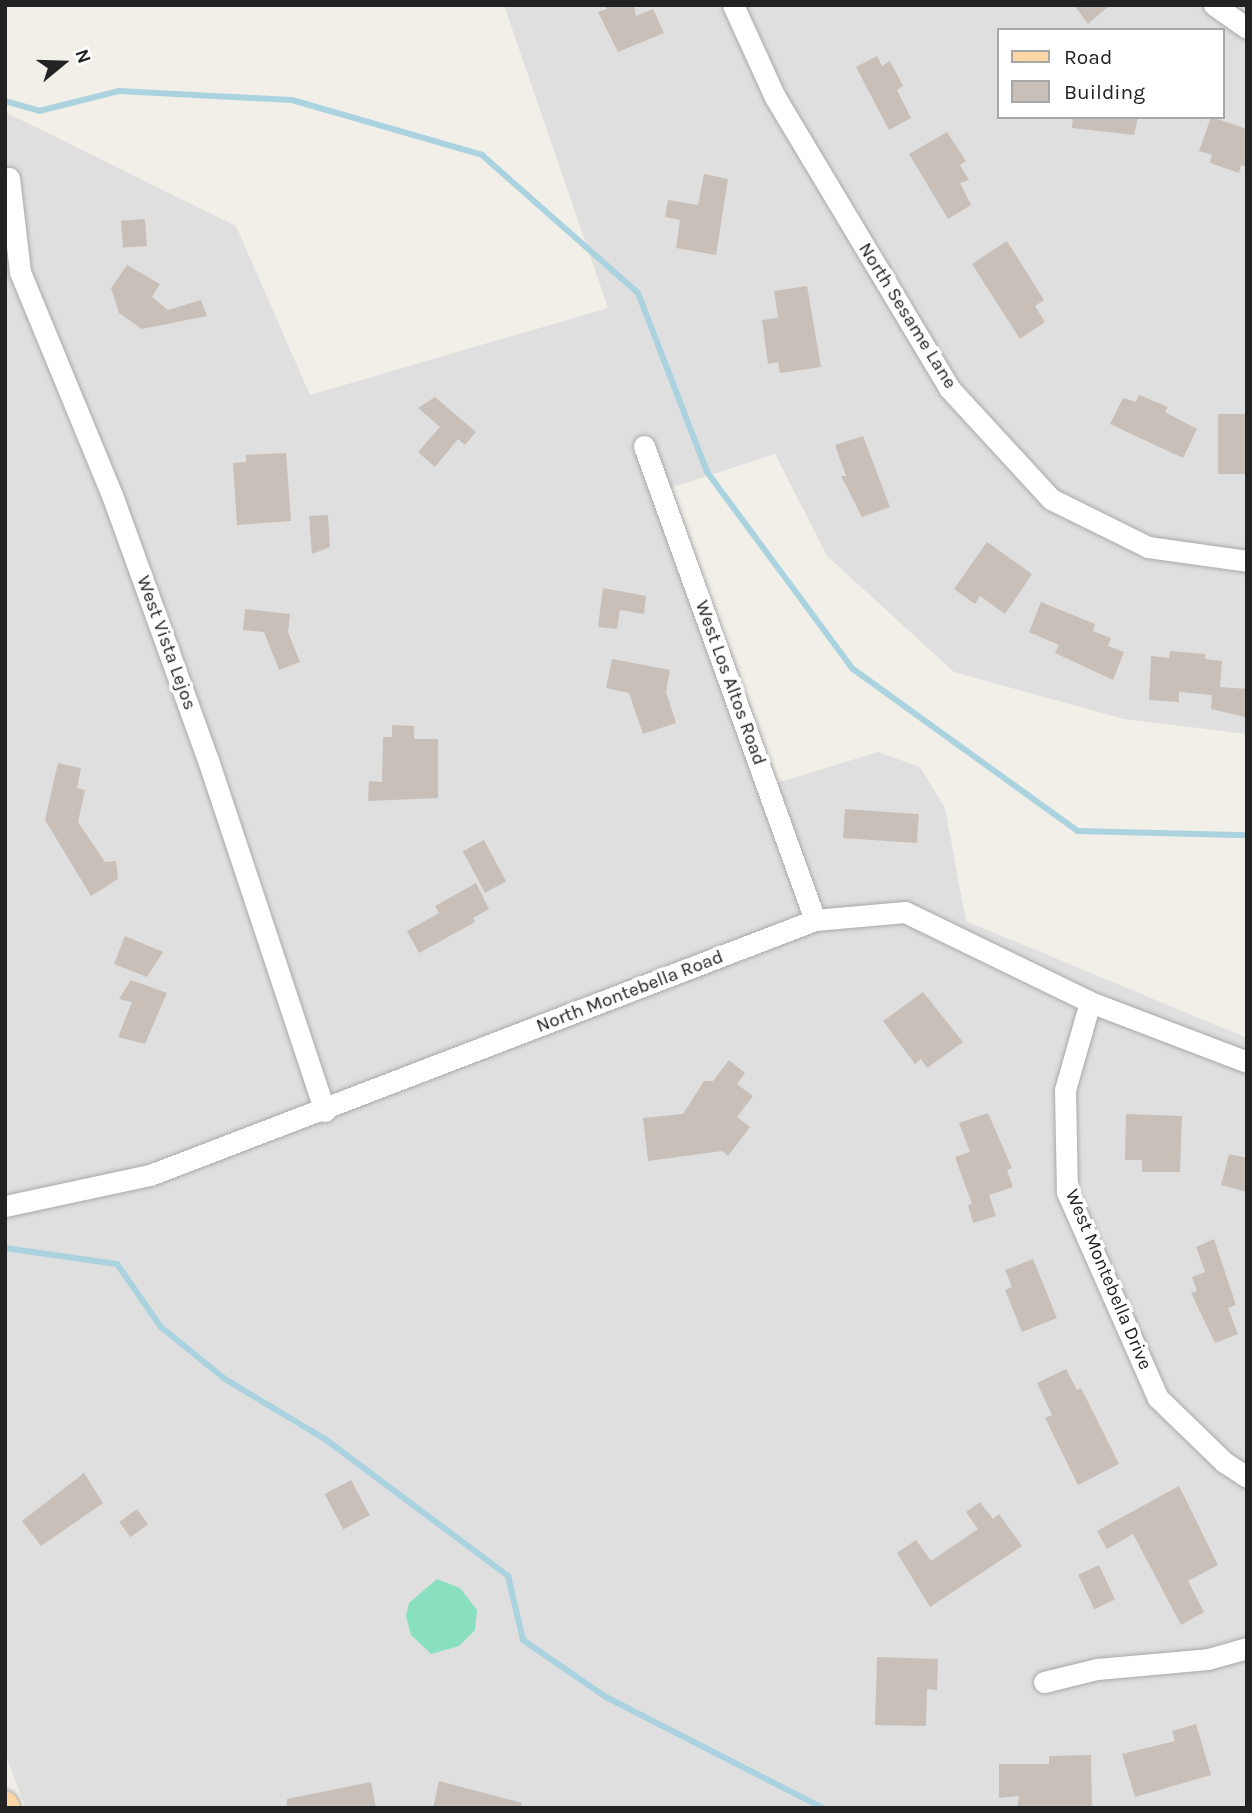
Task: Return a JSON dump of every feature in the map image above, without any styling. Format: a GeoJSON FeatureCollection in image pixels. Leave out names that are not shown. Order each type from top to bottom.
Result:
{"type":"FeatureCollection","features":[{"type":"Feature","properties":{"kind":"street","name":"North Sesame Lane"},"geometry":{"type":"LineString","coordinates":[[733,5],[775,97],[949,388],[1051,499],[1148,547],[1247,561]]}},
{"type":"Feature","properties":{"kind":"street"},"geometry":{"type":"LineString","coordinates":[[1214,5],[1247,28]]}},
{"type":"Feature","properties":{"kind":"street","name":"West Vista Lejos"},"geometry":{"type":"LineString","coordinates":[[9,178],[20,272],[112,495],[204,748],[325,1111]]}},
{"type":"Feature","properties":{"kind":"street","name":"West Los Altos Road"},"geometry":{"type":"LineString","coordinates":[[644,446],[815,920]]}},
{"type":"Feature","properties":{"kind":"street","name":"North Montebella Road"},"geometry":{"type":"LineString","coordinates":[[5,1206],[150,1175],[325,1111],[815,920],[905,912],[1090,1002],[1247,1062]]}},
{"type":"Feature","properties":{"kind":"street","name":"West Montebella Drive"},"geometry":{"type":"LineString","coordinates":[[1090,1002],[1065,1090],[1067,1192],[1157,1398],[1224,1462],[1247,1477]]}},
{"type":"Feature","properties":{"kind":"street"},"geometry":{"type":"LineString","coordinates":[[1044,1682],[1097,1669],[1208,1659],[1247,1648]]}},
{"type":"Feature","properties":{"kind":"shaded area"},"geometry":{"type":"Polygon","coordinates":[[[504,5],[1247,5],[1247,734],[1124,719],[954,672],[827,556],[775,454],[667,489],[770,785],[878,752],[920,767],[945,808],[966,921],[1247,1038],[1247,1808],[26,1808],[5,1754],[5,112],[236,226],[310,395],[608,308],[504,5]]]}},
{"type":"Feature","properties":{"kind":"green space"},"geometry":{"type":"Polygon","coordinates":[[[437,1579],[460,1588],[477,1610],[475,1630],[459,1646],[431,1654],[411,1635],[406,1616],[409,1603],[437,1579]]]}},
{"type":"Feature","properties":{"kind":"building"},"geometry":{"type":"Polygon","coordinates":[[[604,5],[634,5],[636,16],[653,9],[664,33],[618,52],[598,12],[607,9],[604,5]]]}},
{"type":"Feature","properties":{"kind":"building"},"geometry":{"type":"Polygon","coordinates":[[[1074,5],[1110,5],[1088,24],[1074,5]]]}},
{"type":"Feature","properties":{"kind":"building"},"geometry":{"type":"Polygon","coordinates":[[[877,56],[882,66],[890,61],[903,86],[897,90],[911,118],[889,130],[856,67],[877,56]]]}},
{"type":"Feature","properties":{"kind":"building"},"geometry":{"type":"Polygon","coordinates":[[[1073,119],[1138,119],[1134,135],[1072,128],[1073,119]]]}},
{"type":"Feature","properties":{"kind":"building"},"geometry":{"type":"Polygon","coordinates":[[[1210,119],[1247,129],[1247,167],[1241,165],[1239,173],[1210,163],[1212,155],[1199,151],[1210,119]]]}},
{"type":"Feature","properties":{"kind":"building"},"geometry":{"type":"Polygon","coordinates":[[[947,132],[966,161],[960,165],[969,180],[960,183],[971,205],[948,219],[909,154],[947,132]]]}},
{"type":"Feature","properties":{"kind":"building"},"geometry":{"type":"Polygon","coordinates":[[[704,174],[728,179],[716,255],[676,248],[680,220],[665,217],[668,200],[698,205],[704,174]]]}},
{"type":"Feature","properties":{"kind":"building"},"geometry":{"type":"Polygon","coordinates":[[[145,219],[147,246],[123,248],[121,221],[145,219]]]}},
{"type":"Feature","properties":{"kind":"building"},"geometry":{"type":"Polygon","coordinates":[[[1007,241],[1044,300],[1035,306],[1045,322],[1020,339],[972,264],[1007,241]]]}},
{"type":"Feature","properties":{"kind":"building"},"geometry":{"type":"Polygon","coordinates":[[[127,265],[160,284],[152,297],[168,310],[201,300],[207,316],[142,329],[119,313],[111,288],[127,265]]]}},
{"type":"Feature","properties":{"kind":"building"},"geometry":{"type":"Polygon","coordinates":[[[807,286],[821,367],[780,373],[778,362],[768,364],[762,320],[778,318],[774,291],[807,286]]]}},
{"type":"Feature","properties":{"kind":"building"},"geometry":{"type":"Polygon","coordinates":[[[1139,395],[1168,407],[1165,412],[1197,429],[1183,458],[1110,424],[1123,398],[1136,402],[1139,395]]]}},
{"type":"Feature","properties":{"kind":"building"},"geometry":{"type":"Polygon","coordinates":[[[435,397],[476,432],[465,445],[458,439],[435,467],[418,452],[440,427],[418,408],[435,397]]]}},
{"type":"Feature","properties":{"kind":"building"},"geometry":{"type":"Polygon","coordinates":[[[1218,414],[1247,414],[1247,474],[1218,474],[1218,414]]]}},
{"type":"Feature","properties":{"kind":"building"},"geometry":{"type":"Polygon","coordinates":[[[863,436],[890,507],[862,517],[841,476],[846,476],[835,445],[863,436]]]}},
{"type":"Feature","properties":{"kind":"building"},"geometry":{"type":"Polygon","coordinates":[[[286,453],[291,521],[237,525],[233,463],[246,462],[246,455],[286,453]]]}},
{"type":"Feature","properties":{"kind":"building"},"geometry":{"type":"Polygon","coordinates":[[[328,515],[330,547],[312,554],[309,516],[328,515]]]}},
{"type":"Feature","properties":{"kind":"building"},"geometry":{"type":"Polygon","coordinates":[[[987,542],[1032,574],[1005,614],[980,596],[975,604],[954,589],[987,542]]]}},
{"type":"Feature","properties":{"kind":"building"},"geometry":{"type":"Polygon","coordinates":[[[603,588],[646,596],[644,614],[620,610],[617,629],[598,627],[603,588]]]}},
{"type":"Feature","properties":{"kind":"building"},"geometry":{"type":"Polygon","coordinates":[[[1041,602],[1095,624],[1093,631],[1111,638],[1108,646],[1124,652],[1113,680],[1055,653],[1059,645],[1029,632],[1041,602]]]}},
{"type":"Feature","properties":{"kind":"building"},"geometry":{"type":"Polygon","coordinates":[[[245,609],[290,614],[288,632],[300,662],[279,670],[264,632],[243,630],[245,609]]]}},
{"type":"Feature","properties":{"kind":"building"},"geometry":{"type":"Polygon","coordinates":[[[1170,651],[1205,654],[1205,659],[1222,661],[1220,687],[1247,689],[1245,717],[1211,709],[1212,695],[1179,692],[1179,702],[1149,700],[1151,656],[1169,658],[1170,651]]]}},
{"type":"Feature","properties":{"kind":"building"},"geometry":{"type":"Polygon","coordinates":[[[612,659],[670,670],[666,692],[676,723],[643,734],[629,693],[606,688],[612,659]]]}},
{"type":"Feature","properties":{"kind":"building"},"geometry":{"type":"Polygon","coordinates":[[[392,725],[414,726],[414,739],[438,739],[438,798],[368,801],[369,781],[382,782],[383,737],[392,737],[392,725]]]}},
{"type":"Feature","properties":{"kind":"building"},"geometry":{"type":"Polygon","coordinates":[[[58,763],[81,768],[77,788],[85,790],[78,822],[105,862],[116,861],[118,879],[91,896],[45,820],[58,763]]]}},
{"type":"Feature","properties":{"kind":"building"},"geometry":{"type":"Polygon","coordinates":[[[845,809],[919,814],[917,843],[843,838],[845,809]]]}},
{"type":"Feature","properties":{"kind":"building"},"geometry":{"type":"Polygon","coordinates":[[[484,840],[506,881],[485,893],[463,851],[484,840]]]}},
{"type":"Feature","properties":{"kind":"building"},"geometry":{"type":"Polygon","coordinates":[[[476,883],[489,909],[473,918],[475,922],[419,953],[407,931],[439,913],[435,906],[476,883]]]}},
{"type":"Feature","properties":{"kind":"building"},"geometry":{"type":"Polygon","coordinates":[[[125,936],[163,952],[147,977],[114,964],[125,936]]]}},
{"type":"Feature","properties":{"kind":"building"},"geometry":{"type":"Polygon","coordinates":[[[131,980],[167,993],[145,1044],[118,1037],[132,1002],[119,999],[131,980]]]}},
{"type":"Feature","properties":{"kind":"building"},"geometry":{"type":"Polygon","coordinates":[[[923,992],[963,1042],[927,1068],[921,1059],[915,1064],[883,1021],[923,992]]]}},
{"type":"Feature","properties":{"kind":"building"},"geometry":{"type":"Polygon","coordinates":[[[729,1060],[745,1073],[737,1084],[753,1096],[737,1117],[750,1127],[728,1156],[722,1151],[648,1161],[643,1118],[683,1114],[704,1081],[713,1081],[729,1060]]]}},
{"type":"Feature","properties":{"kind":"building"},"geometry":{"type":"Polygon","coordinates":[[[988,1113],[1012,1168],[1007,1170],[1013,1187],[989,1195],[996,1216],[973,1223],[968,1205],[972,1204],[955,1157],[970,1152],[959,1123],[988,1113]]]}},
{"type":"Feature","properties":{"kind":"building"},"geometry":{"type":"Polygon","coordinates":[[[1126,1114],[1182,1116],[1180,1172],[1142,1172],[1142,1160],[1125,1160],[1126,1114]]]}},
{"type":"Feature","properties":{"kind":"building"},"geometry":{"type":"Polygon","coordinates":[[[1229,1154],[1247,1158],[1247,1192],[1221,1185],[1229,1154]]]}},
{"type":"Feature","properties":{"kind":"building"},"geometry":{"type":"Polygon","coordinates":[[[1214,1239],[1236,1305],[1228,1308],[1238,1334],[1215,1343],[1191,1293],[1197,1291],[1192,1277],[1205,1272],[1196,1247],[1214,1239]]]}},
{"type":"Feature","properties":{"kind":"building"},"geometry":{"type":"Polygon","coordinates":[[[1033,1259],[1057,1318],[1022,1332],[1005,1290],[1012,1287],[1005,1270],[1033,1259]]]}},
{"type":"Feature","properties":{"kind":"building"},"geometry":{"type":"Polygon","coordinates":[[[1066,1369],[1077,1390],[1081,1388],[1119,1464],[1078,1485],[1045,1418],[1052,1415],[1037,1383],[1066,1369]]]}},
{"type":"Feature","properties":{"kind":"building"},"geometry":{"type":"Polygon","coordinates":[[[84,1473],[103,1503],[41,1546],[22,1521],[84,1473]]]}},
{"type":"Feature","properties":{"kind":"building"},"geometry":{"type":"Polygon","coordinates":[[[351,1480],[370,1515],[343,1529],[325,1494],[351,1480]]]}},
{"type":"Feature","properties":{"kind":"building"},"geometry":{"type":"Polygon","coordinates":[[[1179,1486],[1218,1565],[1188,1581],[1204,1612],[1181,1625],[1133,1534],[1107,1549],[1097,1531],[1179,1486]]]}},
{"type":"Feature","properties":{"kind":"building"},"geometry":{"type":"Polygon","coordinates":[[[980,1502],[993,1519],[999,1514],[1022,1546],[930,1607],[897,1553],[916,1540],[931,1561],[978,1529],[966,1512],[980,1502]]]}},
{"type":"Feature","properties":{"kind":"building"},"geometry":{"type":"Polygon","coordinates":[[[137,1509],[148,1524],[130,1537],[119,1522],[137,1509]]]}},
{"type":"Feature","properties":{"kind":"building"},"geometry":{"type":"Polygon","coordinates":[[[1099,1565],[1115,1599],[1094,1609],[1078,1575],[1099,1565]]]}},
{"type":"Feature","properties":{"kind":"building"},"geometry":{"type":"Polygon","coordinates":[[[877,1657],[938,1659],[937,1690],[927,1689],[926,1726],[875,1725],[877,1657]]]}},
{"type":"Feature","properties":{"kind":"building"},"geometry":{"type":"Polygon","coordinates":[[[1196,1724],[1211,1775],[1135,1797],[1122,1754],[1175,1741],[1172,1731],[1196,1724]]]}},
{"type":"Feature","properties":{"kind":"building"},"geometry":{"type":"Polygon","coordinates":[[[1091,1755],[1092,1808],[1017,1808],[1019,1796],[999,1798],[999,1764],[1049,1764],[1049,1756],[1091,1755]]]}},
{"type":"Feature","properties":{"kind":"building"},"geometry":{"type":"Polygon","coordinates":[[[439,1781],[522,1803],[521,1808],[433,1808],[439,1781]]]}},
{"type":"Feature","properties":{"kind":"building"},"geometry":{"type":"Polygon","coordinates":[[[371,1782],[376,1808],[287,1808],[287,1799],[371,1782]]]}},
{"type":"Feature","properties":{"kind":"waterway"},"geometry":{"type":"LineString","coordinates":[[5,101],[39,111],[119,91],[292,100],[482,155],[638,293],[707,472],[853,669],[1078,831],[1247,835]]}},
{"type":"Feature","properties":{"kind":"waterway"},"geometry":{"type":"LineString","coordinates":[[5,1248],[117,1264],[161,1327],[225,1379],[325,1439],[508,1576],[523,1640],[606,1697],[823,1808]]}}]}
